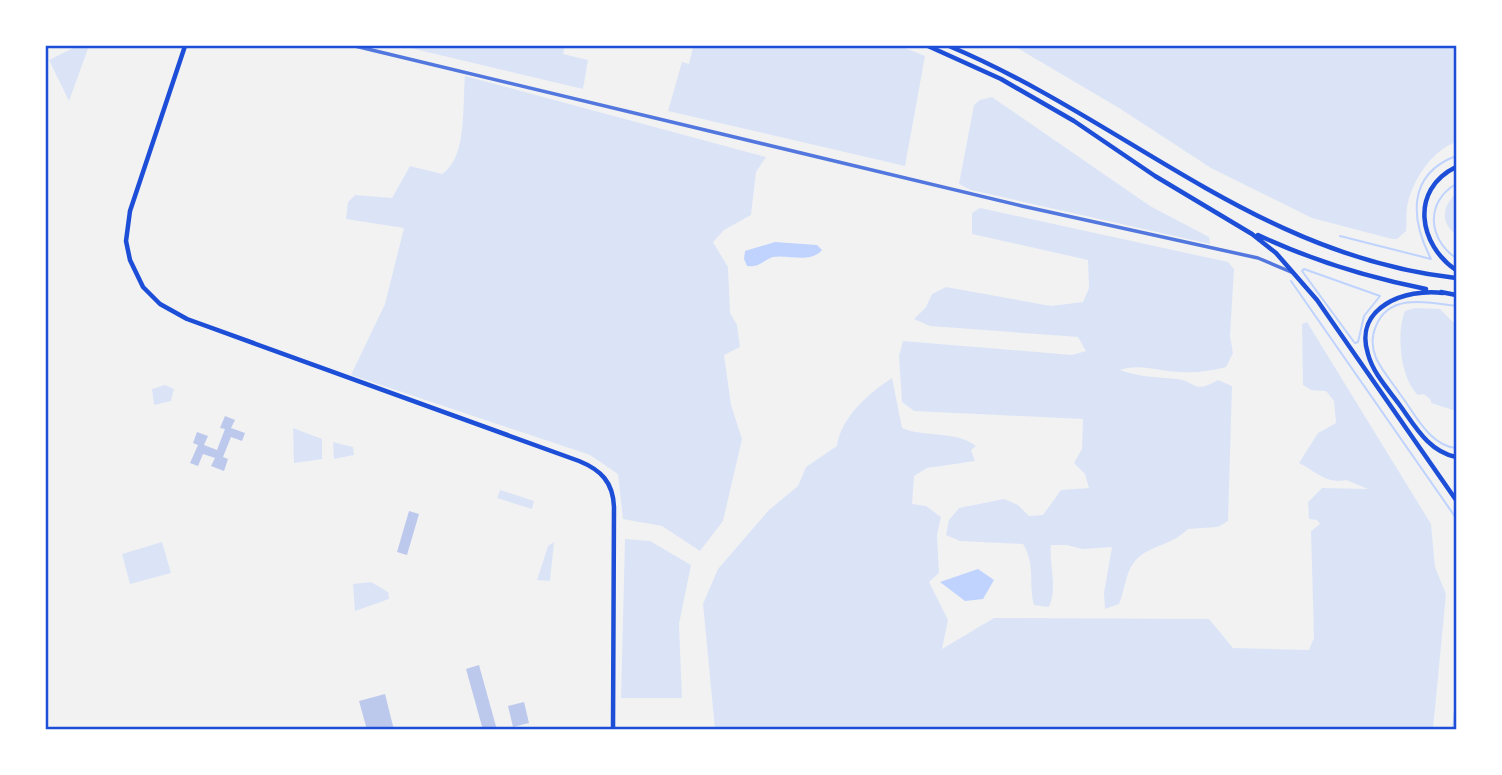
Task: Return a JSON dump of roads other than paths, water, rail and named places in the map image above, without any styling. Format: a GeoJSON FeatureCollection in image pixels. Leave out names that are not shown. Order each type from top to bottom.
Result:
{"type":"FeatureCollection","features":[{"type":"Feature","properties":{"kind":"main road"},"geometry":{"type":"LineString","coordinates":[[185,46],[127,226],[130,260],[137,278],[150,295],[172,313],[579,461],[607,479],[614,495],[613,730]]}},
{"type":"Feature","properties":{"kind":"main road"},"geometry":{"type":"LineString","coordinates":[[928,46],[985,71],[1045,104],[1264,243],[1297,275],[1457,500]]}},
{"type":"Feature","properties":{"kind":"main road"},"geometry":{"type":"LineString","coordinates":[[949,46],[1063,101],[1177,174],[1269,224],[1355,256],[1457,278]]}},
{"type":"Feature","properties":{"kind":"main road"},"geometry":{"type":"LineString","coordinates":[[1457,167],[1435,186],[1424,215],[1430,243],[1441,258],[1457,270]]}},
{"type":"Feature","properties":{"kind":"main road"},"geometry":{"type":"LineString","coordinates":[[1238,226],[1311,260],[1355,274],[1457,295]]}},
{"type":"Feature","properties":{"kind":"main road"},"geometry":{"type":"LineString","coordinates":[[1443,292],[1413,292],[1383,304],[1371,320],[1366,342],[1374,369],[1420,433],[1435,448],[1457,457]]}},
{"type":"Feature","properties":{"kind":"street"},"geometry":{"type":"LineString","coordinates":[[355,46],[1060,215],[1258,258],[1297,275]]}},
{"type":"Feature","properties":{"kind":"water"},"geometry":{"type":"Polygon","coordinates":[[[775,242],[817,245],[822,250],[812,257],[779,256],[758,265],[747,266],[745,251],[775,242]]]}},
{"type":"Feature","properties":{"kind":"water"},"geometry":{"type":"Polygon","coordinates":[[[978,569],[994,580],[983,599],[965,601],[940,582],[978,569]]]}},
{"type":"Feature","properties":{"kind":"waterway"},"geometry":{"type":"LineString","coordinates":[[1340,236],[1431,259],[1419,229],[1417,200],[1428,175],[1440,164],[1456,156]]}},
{"type":"Feature","properties":{"kind":"waterway"},"geometry":{"type":"LineString","coordinates":[[1456,184],[1439,200],[1434,221],[1440,241],[1456,258]]}},
{"type":"Feature","properties":{"kind":"waterway"},"geometry":{"type":"LineString","coordinates":[[1302,271],[1304,269],[1380,296],[1364,316],[1358,342],[1355,343]]}},
{"type":"Feature","properties":{"kind":"waterway"},"geometry":{"type":"LineString","coordinates":[[1302,271],[1354,342]]}},
{"type":"Feature","properties":{"kind":"waterway"},"geometry":{"type":"LineString","coordinates":[[1291,281],[1456,518]]}},
{"type":"Feature","properties":{"kind":"waterway"},"geometry":{"type":"LineString","coordinates":[[1456,306],[1410,302],[1390,308],[1374,330],[1373,342],[1381,367],[1430,435],[1446,446],[1456,448]]}},
{"type":"Feature","properties":{"kind":"waterway"},"geometry":{"type":"LineString","coordinates":[[1453,730],[1456,698]]}}]}
